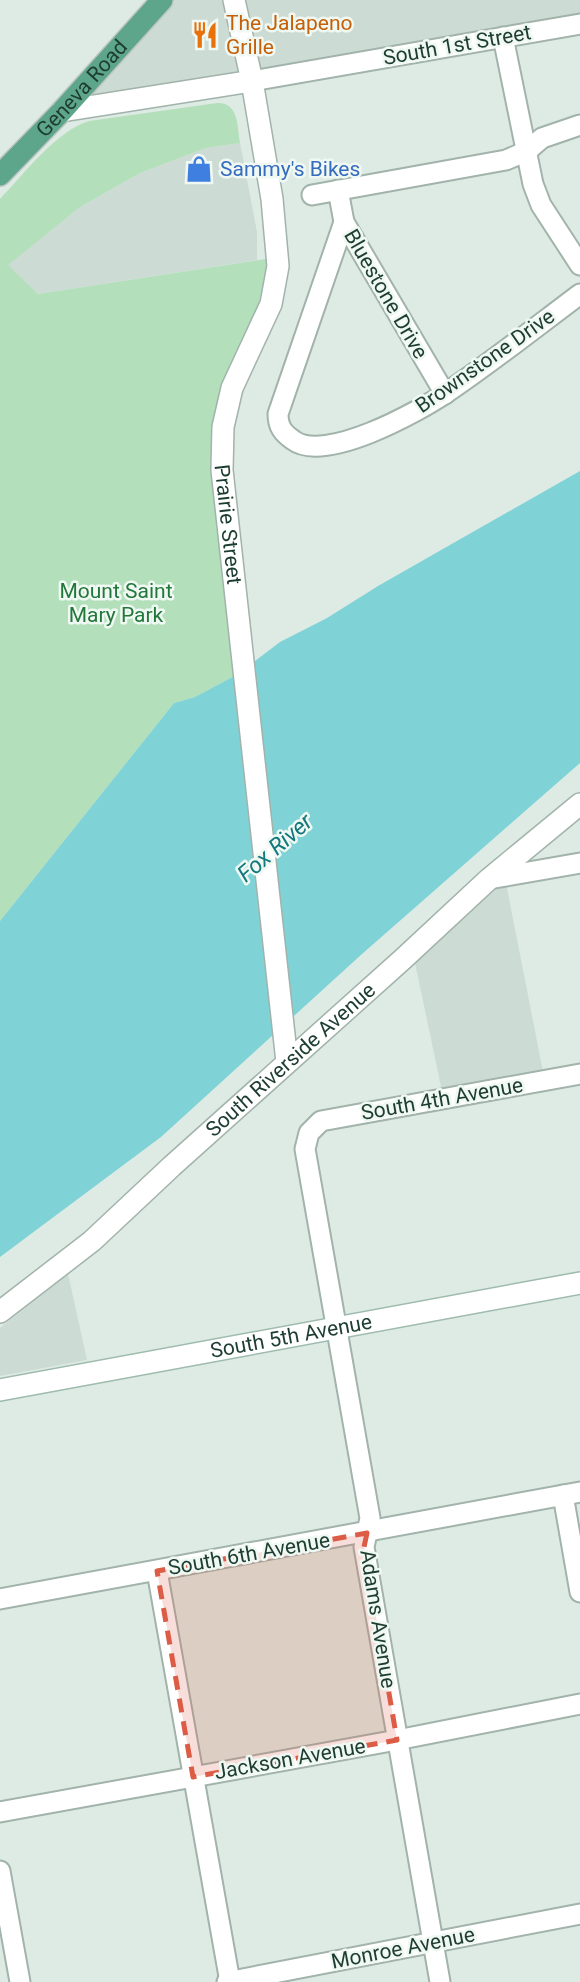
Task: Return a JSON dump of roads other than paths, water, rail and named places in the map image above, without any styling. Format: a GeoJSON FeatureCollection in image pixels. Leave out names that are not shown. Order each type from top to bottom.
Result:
{"type":"FeatureCollection","features":[{"type":"Feature","properties":{"kind":"main road","name":"Geneva Road"},"geometry":{"type":"LineString","coordinates":[[0,175],[162,0]]}},
{"type":"Feature","properties":{"kind":"street","name":"Prairie Street"},"geometry":{"type":"LineString","coordinates":[[234,0],[252,81],[275,219],[278,266],[271,304],[232,388],[223,427],[222,470],[287,1062]]}},
{"type":"Feature","properties":{"kind":"street","name":"South 1st Street"},"geometry":{"type":"LineString","coordinates":[[252,81],[580,24]]}},
{"type":"Feature","properties":{"kind":"street"},"geometry":{"type":"LineString","coordinates":[[503,37],[533,184],[541,205],[580,265]]}},
{"type":"Feature","properties":{"kind":"street"},"geometry":{"type":"LineString","coordinates":[[62,111],[252,81]]}},
{"type":"Feature","properties":{"kind":"street"},"geometry":{"type":"LineString","coordinates":[[312,195],[506,160],[527,151],[542,138],[580,125]]}},
{"type":"Feature","properties":{"kind":"street","name":"Bluestone Drive"},"geometry":{"type":"LineString","coordinates":[[338,190],[344,222],[445,394]]}},
{"type":"Feature","properties":{"kind":"street","name":"Brownstone Drive"},"geometry":{"type":"LineString","coordinates":[[344,222],[278,414],[278,424],[284,433],[297,443],[324,446],[347,442],[376,431],[445,394],[580,294]]}},
{"type":"Feature","properties":{"kind":"street","name":"South Riverside Avenue"},"geometry":{"type":"LineString","coordinates":[[0,1312],[92,1241],[489,879],[580,804]]}},
{"type":"Feature","properties":{"kind":"street"},"geometry":{"type":"LineString","coordinates":[[489,879],[580,863]]}},
{"type":"Feature","properties":{"kind":"street","name":"South 4th Avenue"},"geometry":{"type":"LineString","coordinates":[[309,1133],[321,1121],[580,1074]]}},
{"type":"Feature","properties":{"kind":"street","name":"Adams Avenue"},"geometry":{"type":"LineString","coordinates":[[309,1133],[305,1149],[370,1518],[364,1547],[440,1982]]}},
{"type":"Feature","properties":{"kind":"street","name":"South 5th Avenue"},"geometry":{"type":"LineString","coordinates":[[0,1390],[580,1283]]}},
{"type":"Feature","properties":{"kind":"street"},"geometry":{"type":"LineString","coordinates":[[571,1494],[580,1592]]}},
{"type":"Feature","properties":{"kind":"street","name":"South 6th Avenue"},"geometry":{"type":"LineString","coordinates":[[0,1599],[571,1494]]}},
{"type":"Feature","properties":{"kind":"street"},"geometry":{"type":"LineString","coordinates":[[157,1571],[229,1982]]}},
{"type":"Feature","properties":{"kind":"street","name":"Jackson Avenue"},"geometry":{"type":"LineString","coordinates":[[0,1812],[580,1704]]}},
{"type":"Feature","properties":{"kind":"street"},"geometry":{"type":"LineString","coordinates":[[0,1871],[20,1982]]}},
{"type":"Feature","properties":{"kind":"street","name":"Monroe Avenue"},"geometry":{"type":"LineString","coordinates":[[229,1982],[580,1914]]}},
{"type":"Feature","properties":{"kind":"water","name":"Fox River"},"geometry":{"type":"Polygon","coordinates":[[[580,471],[580,763],[362,954],[161,1137],[0,1257],[0,921],[174,703],[195,697],[238,674],[280,642],[327,618],[580,471]]]}},
{"type":"Feature","properties":{"kind":"place","name":"The Jalapeno Grille"},"geometry":{"type":"Point","coordinates":[205,35]}},
{"type":"Feature","properties":{"kind":"place","name":"Sammy's Bikes"},"geometry":{"type":"Point","coordinates":[199,169]}},
{"type":"Feature","properties":{"kind":"park label","name":"Mount Saint Mary Park"},"geometry":{"type":"Point","coordinates":[116,603]}}]}
